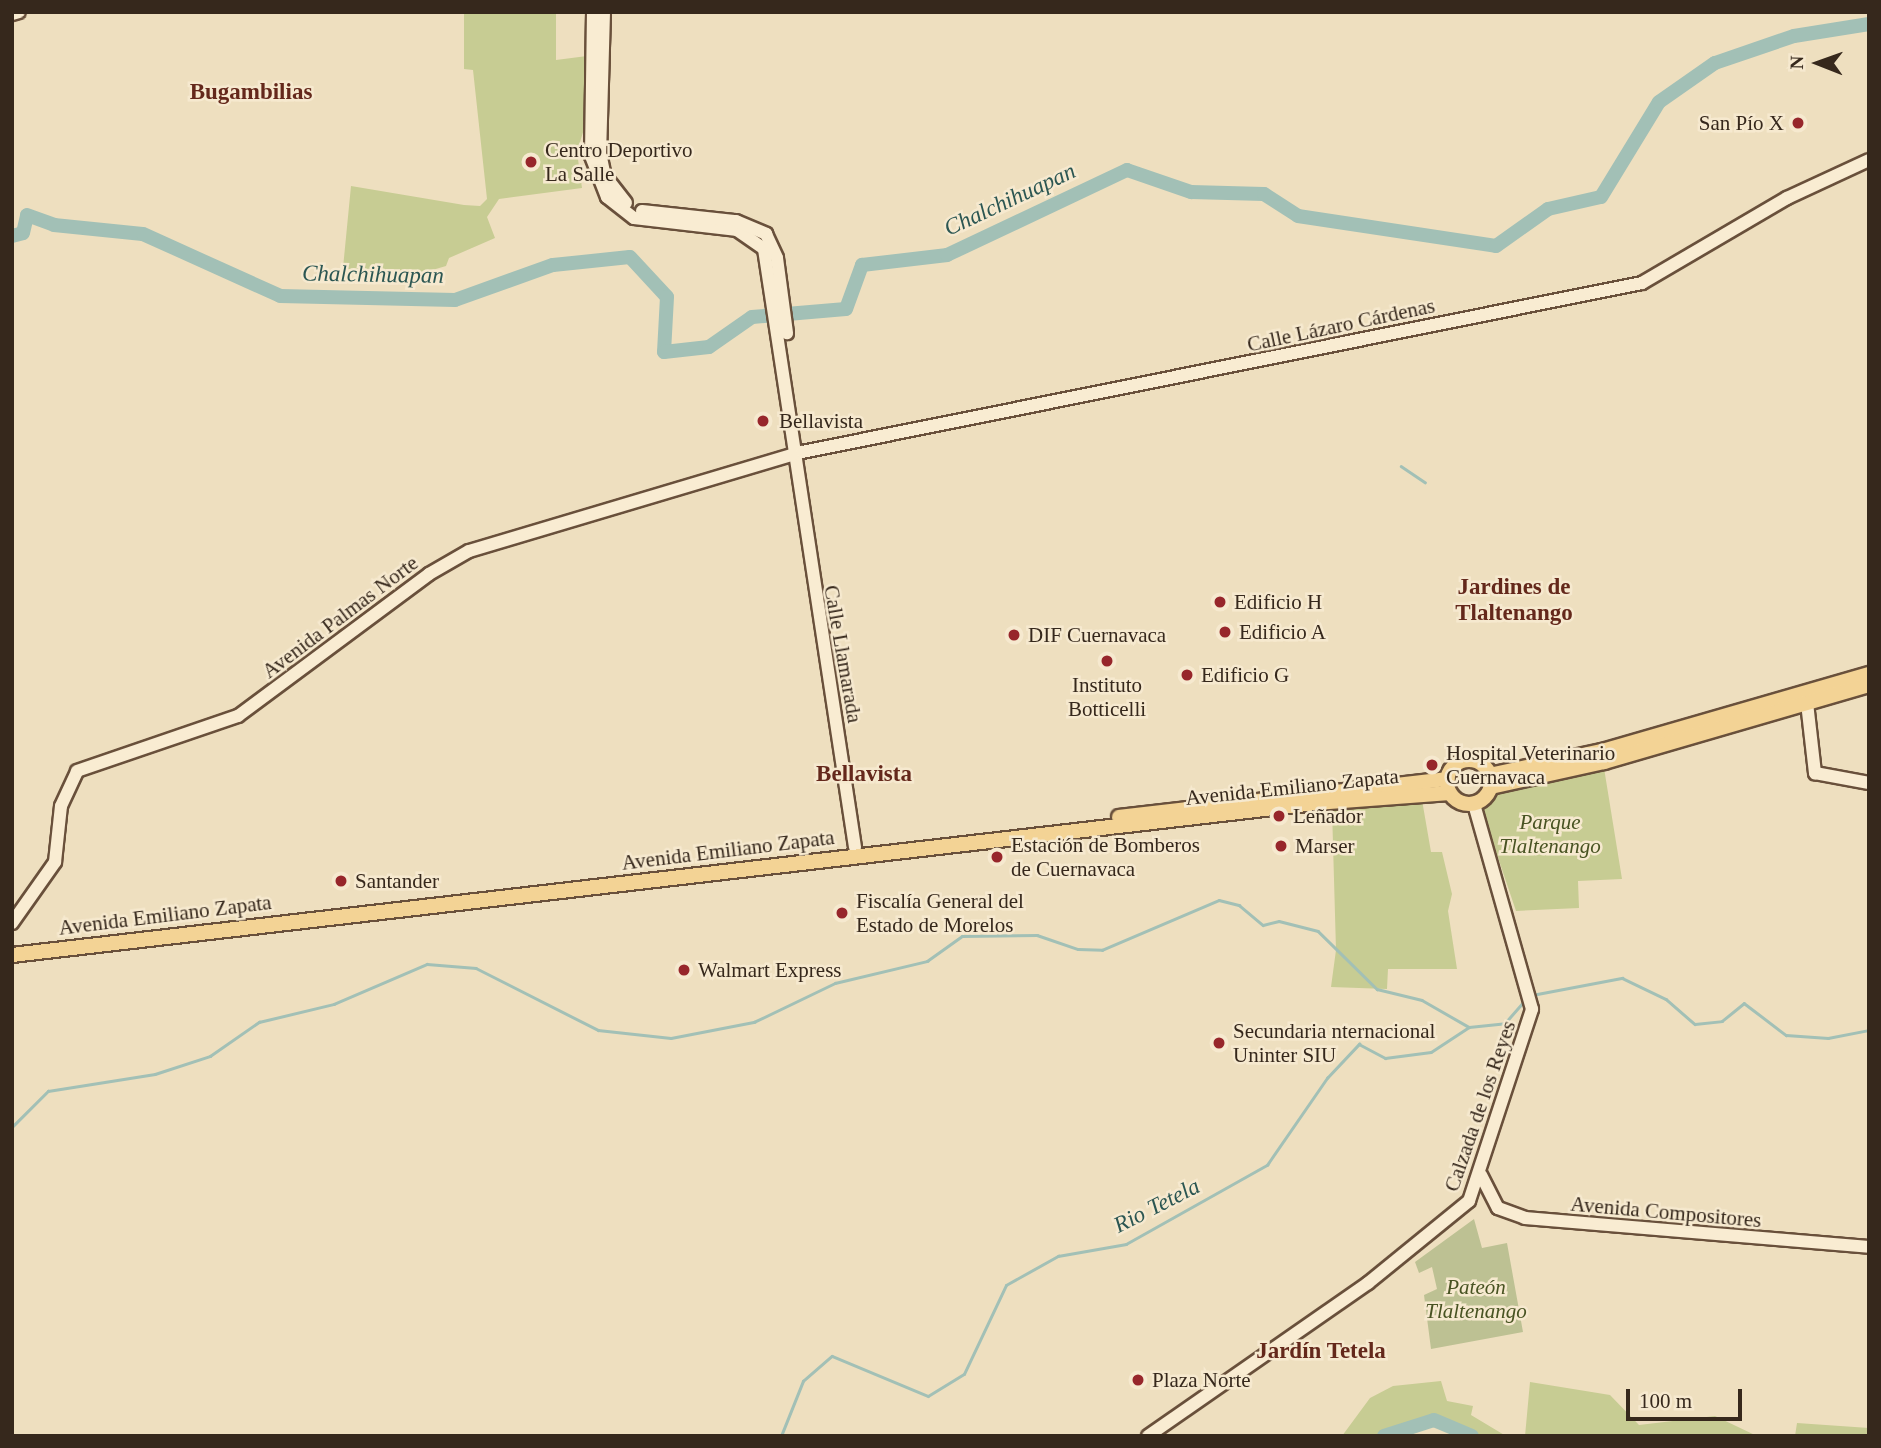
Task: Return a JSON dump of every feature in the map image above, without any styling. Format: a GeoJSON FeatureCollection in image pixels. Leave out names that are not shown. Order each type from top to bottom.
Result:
{"type":"FeatureCollection","features":[{"type":"Feature","properties":{"kind":"main road"},"geometry":{"type":"LineString","coordinates":[[1806,699],[1869,674]]}},
{"type":"Feature","properties":{"kind":"main road"},"geometry":{"type":"LineString","coordinates":[[1490,781],[1466,761],[1449,786],[1474,804],[1490,781],[1869,685]]}},
{"type":"Feature","properties":{"kind":"main road","name":"Avenida Emiliano Zapata"},"geometry":{"type":"LineString","coordinates":[[12,946],[1449,786]]}},
{"type":"Feature","properties":{"kind":"main road","name":"Avenida Emiliano Zapata"},"geometry":{"type":"LineString","coordinates":[[12,955],[716,868],[855,847],[1142,820]]}},
{"type":"Feature","properties":{"kind":"street"},"geometry":{"type":"LineString","coordinates":[[12,14],[19,12]]}},
{"type":"Feature","properties":{"kind":"street"},"geometry":{"type":"LineString","coordinates":[[593,12],[591,156],[607,197],[634,218],[747,233],[760,241],[772,259]]}},
{"type":"Feature","properties":{"kind":"street"},"geometry":{"type":"LineString","coordinates":[[604,12],[600,153],[611,187],[641,211],[758,228],[772,259],[798,453]]}},
{"type":"Feature","properties":{"kind":"street","name":"Calle Lázaro Cárdenas"},"geometry":{"type":"LineString","coordinates":[[798,453],[1627,287],[1869,160]]}},
{"type":"Feature","properties":{"kind":"street","name":"Calle Llamarada"},"geometry":{"type":"LineString","coordinates":[[798,453],[797,467],[855,847]]}},
{"type":"Feature","properties":{"kind":"street","name":"Avenida Palmas Norte"},"geometry":{"type":"LineString","coordinates":[[12,923],[55,862],[65,795],[86,765],[237,716],[429,574],[469,551],[798,453]]}},
{"type":"Feature","properties":{"kind":"street"},"geometry":{"type":"LineString","coordinates":[[1806,699],[1815,772],[1869,783]]}},
{"type":"Feature","properties":{"kind":"street","name":"Calzada de los Reyes"},"geometry":{"type":"LineString","coordinates":[[1148,1436],[1368,1283],[1469,1202],[1481,1175],[1532,1012],[1528,985],[1474,804]]}},
{"type":"Feature","properties":{"kind":"street","name":"Avenida Compositores"},"geometry":{"type":"LineString","coordinates":[[1481,1175],[1498,1208],[1525,1218],[1869,1247]]}},
{"type":"Feature","properties":{"kind":"street"},"geometry":{"type":"LineString","coordinates":[[1469,1202],[1492,1196]]}},
{"type":"Feature","properties":{"kind":"green space","name":"Centro Deportivo La Salle"},"geometry":{"type":"Polygon","coordinates":[[[464,12],[556,12],[556,60],[587,56],[587,119],[577,152],[582,188],[499,199],[487,217],[495,238],[449,258],[446,266],[405,278],[343,268],[351,186],[464,205],[480,206],[487,199],[473,70],[464,69],[464,12]]]}},
{"type":"Feature","properties":{"kind":"green space","name":"Parque Tlaltenango"},"geometry":{"type":"Polygon","coordinates":[[[1604,768],[1622,879],[1578,881],[1579,908],[1516,911],[1481,807],[1494,791],[1604,768]]]}},
{"type":"Feature","properties":{"kind":"green space"},"geometry":{"type":"Polygon","coordinates":[[[1422,800],[1431,852],[1442,852],[1452,894],[1448,911],[1457,969],[1388,969],[1387,989],[1331,987],[1336,950],[1332,809],[1422,800]]]}},
{"type":"Feature","properties":{"kind":"green space","name":"Pateón Tlaltenango"},"geometry":{"type":"Polygon","coordinates":[[[1474,1219],[1482,1248],[1507,1243],[1523,1332],[1431,1349],[1424,1295],[1437,1289],[1432,1267],[1419,1273],[1415,1262],[1474,1219]]]}},
{"type":"Feature","properties":{"kind":"green space"},"geometry":{"type":"Polygon","coordinates":[[[1441,1381],[1447,1401],[1473,1406],[1471,1415],[1506,1436],[1460,1436],[1435,1426],[1406,1436],[1342,1436],[1370,1398],[1393,1386],[1441,1381]]]}},
{"type":"Feature","properties":{"kind":"green space"},"geometry":{"type":"Polygon","coordinates":[[[1530,1382],[1610,1395],[1639,1425],[1715,1416],[1757,1436],[1525,1436],[1530,1382]]]}},
{"type":"Feature","properties":{"kind":"green space"},"geometry":{"type":"Polygon","coordinates":[[[1797,1423],[1869,1428],[1869,1436],[1795,1436],[1797,1423]]]}},
{"type":"Feature","properties":{"kind":"waterway","name":"Chalchihuapan"},"geometry":{"type":"LineString","coordinates":[[12,236],[23,233],[27,215],[54,225],[143,234],[280,296],[455,300],[553,265],[630,257],[667,297],[664,352],[709,347],[752,317],[846,309],[862,265],[947,255],[1127,170],[1191,192],[1264,194],[1298,216],[1496,246],[1548,209],[1601,197],[1659,102],[1715,63],[1794,36],[1869,24]]}},
{"type":"Feature","properties":{"kind":"waterway"},"geometry":{"type":"LineString","coordinates":[[1401,466],[1425,482]]}},
{"type":"Feature","properties":{"kind":"waterway"},"geometry":{"type":"LineString","coordinates":[[12,1127],[48,1091],[155,1074],[210,1056],[259,1022],[334,1004],[427,964],[476,968],[598,1030],[671,1038],[754,1022],[835,983],[927,961],[962,936],[1037,935],[1078,949],[1102,950],[1219,900],[1239,905],[1263,925],[1279,921],[1318,931],[1377,989],[1422,1000],[1469,1027],[1505,1023],[1524,1001]]}},
{"type":"Feature","properties":{"kind":"waterway"},"geometry":{"type":"LineString","coordinates":[[1532,995],[1622,978],[1666,999],[1695,1024],[1722,1021],[1744,1003],[1786,1035],[1828,1038],[1869,1030]]}},
{"type":"Feature","properties":{"kind":"waterway","name":"Rio Tetela"},"geometry":{"type":"LineString","coordinates":[[781,1436],[803,1381],[832,1356],[928,1396],[964,1374],[1006,1285],[1058,1256],[1126,1244],[1267,1165],[1327,1078],[1359,1044],[1385,1058],[1431,1052],[1469,1027]]}},
{"type":"Feature","properties":{"kind":"waterway"},"geometry":{"type":"LineString","coordinates":[[1384,1436],[1434,1420],[1472,1436]]}},
{"type":"Feature","properties":{"kind":"place","name":"San Pío X"},"geometry":{"type":"Point","coordinates":[1798,123]}},
{"type":"Feature","properties":{"kind":"place","name":"Centro Deportivo La Salle"},"geometry":{"type":"Point","coordinates":[531,162]}},
{"type":"Feature","properties":{"kind":"place","name":"Bellavista"},"geometry":{"type":"Point","coordinates":[763,421]}},
{"type":"Feature","properties":{"kind":"place","name":"Edificio H"},"geometry":{"type":"Point","coordinates":[1220,602]}},
{"type":"Feature","properties":{"kind":"place","name":"Edificio A"},"geometry":{"type":"Point","coordinates":[1225,632]}},
{"type":"Feature","properties":{"kind":"place","name":"DIF Cuernavaca"},"geometry":{"type":"Point","coordinates":[1014,635]}},
{"type":"Feature","properties":{"kind":"place","name":"Instituto Botticelli"},"geometry":{"type":"Point","coordinates":[1107,661]}},
{"type":"Feature","properties":{"kind":"place","name":"Edificio G"},"geometry":{"type":"Point","coordinates":[1187,675]}},
{"type":"Feature","properties":{"kind":"place","name":"Hospital Veterinario Cuernavaca"},"geometry":{"type":"Point","coordinates":[1432,765]}},
{"type":"Feature","properties":{"kind":"place","name":"Leñador"},"geometry":{"type":"Point","coordinates":[1279,816]}},
{"type":"Feature","properties":{"kind":"place","name":"Marser"},"geometry":{"type":"Point","coordinates":[1281,846]}},
{"type":"Feature","properties":{"kind":"place","name":"Estación de Bomberos de Cuernavaca"},"geometry":{"type":"Point","coordinates":[997,857]}},
{"type":"Feature","properties":{"kind":"place","name":"Santander"},"geometry":{"type":"Point","coordinates":[341,881]}},
{"type":"Feature","properties":{"kind":"place","name":"Fiscalía General del Estado de Morelos"},"geometry":{"type":"Point","coordinates":[842,913]}},
{"type":"Feature","properties":{"kind":"place","name":"Walmart Express"},"geometry":{"type":"Point","coordinates":[684,970]}},
{"type":"Feature","properties":{"kind":"place","name":"Secundaria nternacional Uninter SIU"},"geometry":{"type":"Point","coordinates":[1219,1043]}},
{"type":"Feature","properties":{"kind":"place","name":"Plaza Norte"},"geometry":{"type":"Point","coordinates":[1138,1380]}},
{"type":"Feature","properties":{"kind":"district","name":"Bugambilias"},"geometry":{"type":"Point","coordinates":[251,92]}},
{"type":"Feature","properties":{"kind":"district","name":"Jardines de Tlaltenango"},"geometry":{"type":"Point","coordinates":[1514,600]}},
{"type":"Feature","properties":{"kind":"district","name":"Bellavista"},"geometry":{"type":"Point","coordinates":[864,774]}},
{"type":"Feature","properties":{"kind":"district","name":"Jardín Tetela"},"geometry":{"type":"Point","coordinates":[1321,1351]}}]}
